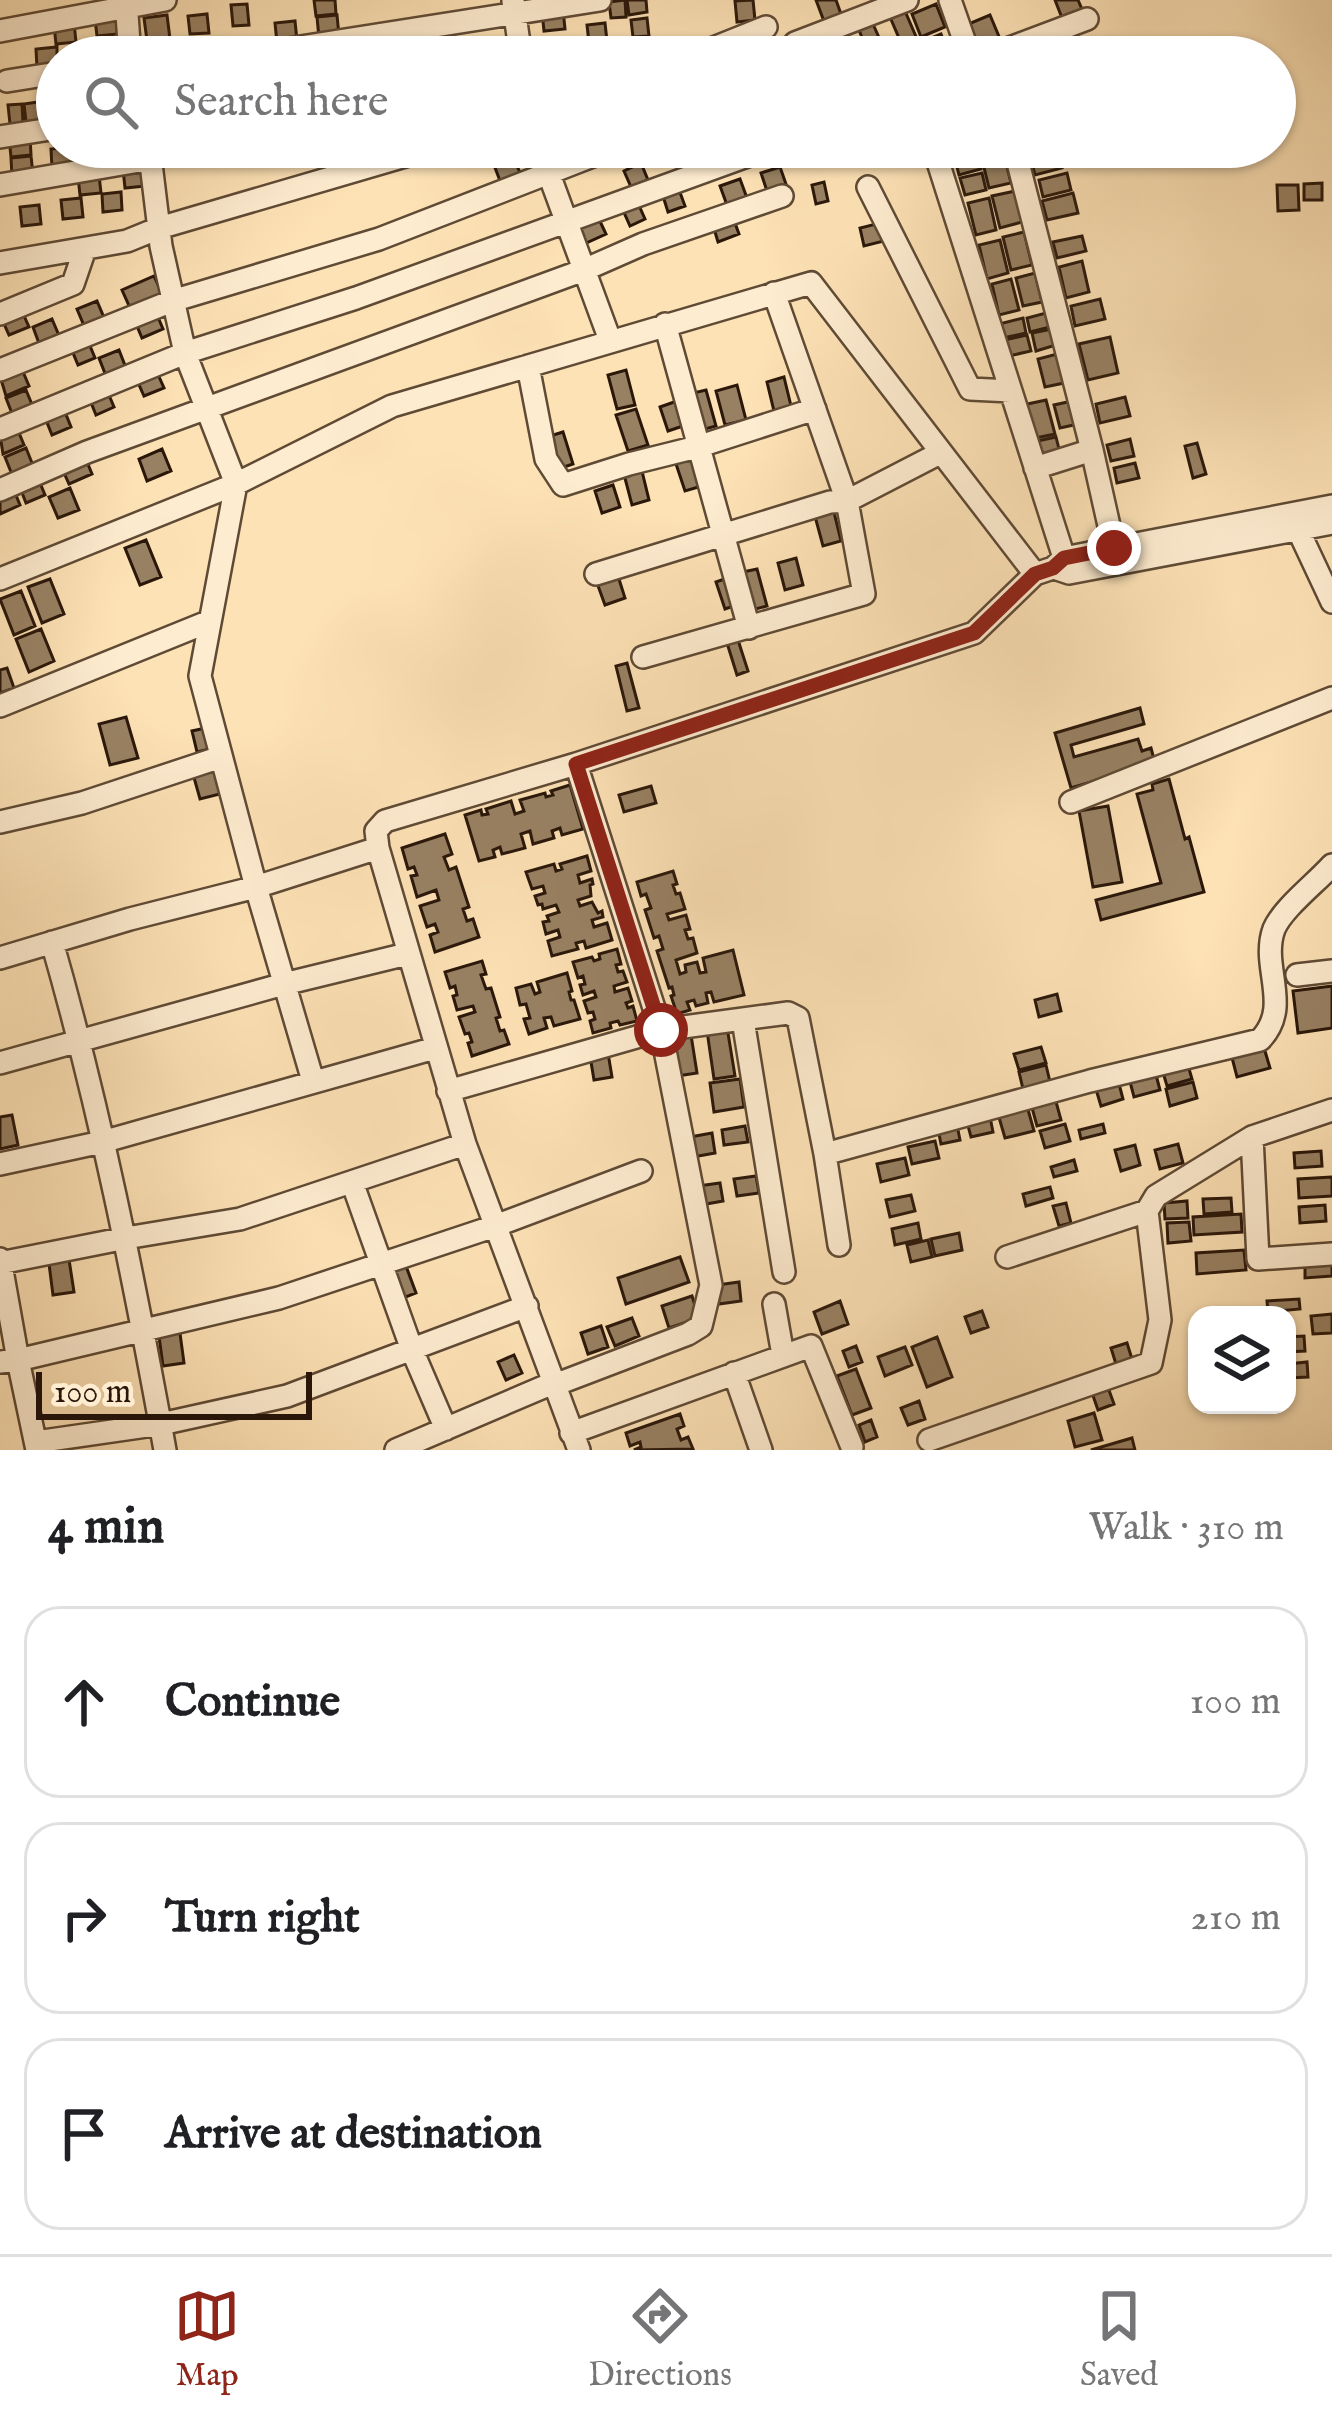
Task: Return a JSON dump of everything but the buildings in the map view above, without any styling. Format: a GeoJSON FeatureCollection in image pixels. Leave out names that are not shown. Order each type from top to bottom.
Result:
{"type":"FeatureCollection","features":[{"type":"Feature","properties":{"kind":"street"},"geometry":{"type":"LineString","coordinates":[[0,31],[165,0]]}},
{"type":"Feature","properties":{"kind":"street"},"geometry":{"type":"LineString","coordinates":[[354,36],[514,7],[600,0]]}},
{"type":"Feature","properties":{"kind":"street"},"geometry":{"type":"LineString","coordinates":[[812,36],[907,0]]}},
{"type":"Feature","properties":{"kind":"street"},"geometry":{"type":"LineString","coordinates":[[950,0],[963,36]]}},
{"type":"Feature","properties":{"kind":"street"},"geometry":{"type":"LineString","coordinates":[[127,4],[129,36]]}},
{"type":"Feature","properties":{"kind":"street"},"geometry":{"type":"LineString","coordinates":[[1042,36],[1088,19]]}},
{"type":"Feature","properties":{"kind":"street"},"geometry":{"type":"LineString","coordinates":[[744,36],[766,27]]}},
{"type":"Feature","properties":{"kind":"street"},"geometry":{"type":"LineString","coordinates":[[7,81],[36,76]]}},
{"type":"Feature","properties":{"kind":"street"},"geometry":{"type":"LineString","coordinates":[[0,137],[36,131]]}},
{"type":"Feature","properties":{"kind":"street"},"geometry":{"type":"LineString","coordinates":[[0,184],[77,168]]}},
{"type":"Feature","properties":{"kind":"street"},"geometry":{"type":"LineString","coordinates":[[152,168],[172,301],[190,372],[236,484],[200,676],[313,1081]]}},
{"type":"Feature","properties":{"kind":"street"},"geometry":{"type":"LineString","coordinates":[[0,263],[127,241],[364,168]]}},
{"type":"Feature","properties":{"kind":"street"},"geometry":{"type":"LineString","coordinates":[[547,168],[610,340]]}},
{"type":"Feature","properties":{"kind":"street"},"geometry":{"type":"LineString","coordinates":[[0,370],[172,301],[379,239],[562,168]]}},
{"type":"Feature","properties":{"kind":"street"},"geometry":{"type":"LineString","coordinates":[[0,429],[185,353],[356,298],[714,168]]}},
{"type":"Feature","properties":{"kind":"street"},"geometry":{"type":"LineString","coordinates":[[940,168],[1035,468],[1055,568]]}},
{"type":"Feature","properties":{"kind":"street"},"geometry":{"type":"LineString","coordinates":[[1018,168],[1114,548]]}},
{"type":"Feature","properties":{"kind":"street"},"geometry":{"type":"LineString","coordinates":[[868,187],[970,389],[1011,391]]}},
{"type":"Feature","properties":{"kind":"street"},"geometry":{"type":"LineString","coordinates":[[0,490],[87,452],[782,196]]}},
{"type":"Feature","properties":{"kind":"street"},"geometry":{"type":"LineString","coordinates":[[0,314],[73,284],[85,249]]}},
{"type":"Feature","properties":{"kind":"street"},"geometry":{"type":"LineString","coordinates":[[0,579],[236,484],[392,406],[811,283],[940,453],[1055,568]]}},
{"type":"Feature","properties":{"kind":"street"},"geometry":{"type":"LineString","coordinates":[[643,656],[864,594],[847,501],[774,292]]}},
{"type":"Feature","properties":{"kind":"street"},"geometry":{"type":"LineString","coordinates":[[665,323],[749,628]]}},
{"type":"Feature","properties":{"kind":"street"},"geometry":{"type":"LineString","coordinates":[[528,366],[546,459],[563,485],[814,409]]}},
{"type":"Feature","properties":{"kind":"street"},"geometry":{"type":"LineString","coordinates":[[1035,468],[1092,450]]}},
{"type":"Feature","properties":{"kind":"street"},"geometry":{"type":"LineString","coordinates":[[596,574],[830,502],[847,501],[940,453]]}},
{"type":"Feature","properties":{"kind":"street"},"geometry":{"type":"LineString","coordinates":[[1055,568],[1295,523],[1332,506]]}},
{"type":"Feature","properties":{"kind":"street"},"geometry":{"type":"LineString","coordinates":[[1295,523],[1332,602]]}},
{"type":"Feature","properties":{"kind":"street"},"geometry":{"type":"LineString","coordinates":[[852,1447],[811,1346],[734,1373],[575,1441],[465,1144],[407,953],[376,830],[385,820],[576,764],[974,633],[1055,568],[1114,548],[1295,523],[1332,524]]}},
{"type":"Feature","properties":{"kind":"street"},"geometry":{"type":"LineString","coordinates":[[0,706],[211,621]]}},
{"type":"Feature","properties":{"kind":"street"},"geometry":{"type":"LineString","coordinates":[[1071,802],[1332,698]]}},
{"type":"Feature","properties":{"kind":"street"},"geometry":{"type":"LineString","coordinates":[[0,822],[82,803],[221,757]]}},
{"type":"Feature","properties":{"kind":"street"},"geometry":{"type":"LineString","coordinates":[[397,1450],[701,1326],[710,1285],[661,1030],[576,764]]}},
{"type":"Feature","properties":{"kind":"street"},"geometry":{"type":"LineString","coordinates":[[0,958],[378,848]]}},
{"type":"Feature","properties":{"kind":"street"},"geometry":{"type":"LineString","coordinates":[[825,1154],[1260,1040],[1272,1028],[1276,1013],[1272,934],[1332,865]]}},
{"type":"Feature","properties":{"kind":"street"},"geometry":{"type":"LineString","coordinates":[[52,942],[126,1238],[165,1450]]}},
{"type":"Feature","properties":{"kind":"street"},"geometry":{"type":"LineString","coordinates":[[0,1063],[407,953]]}},
{"type":"Feature","properties":{"kind":"street"},"geometry":{"type":"LineString","coordinates":[[1297,975],[1332,971]]}},
{"type":"Feature","properties":{"kind":"street"},"geometry":{"type":"LineString","coordinates":[[448,1090],[661,1030],[788,1013],[798,1018],[839,1244]]}},
{"type":"Feature","properties":{"kind":"street"},"geometry":{"type":"LineString","coordinates":[[743,1020],[784,1272]]}},
{"type":"Feature","properties":{"kind":"street"},"geometry":{"type":"LineString","coordinates":[[0,1164],[102,1142],[436,1048]]}},
{"type":"Feature","properties":{"kind":"street"},"geometry":{"type":"LineString","coordinates":[[929,1440],[1151,1363],[1160,1320],[1147,1211],[1156,1196],[1252,1137],[1332,1110]]}},
{"type":"Feature","properties":{"kind":"street"},"geometry":{"type":"LineString","coordinates":[[1252,1137],[1258,1259],[1332,1254]]}},
{"type":"Feature","properties":{"kind":"street"},"geometry":{"type":"LineString","coordinates":[[465,1144],[240,1219],[0,1262],[9,1361],[37,1446],[287,1396],[527,1306]]}},
{"type":"Feature","properties":{"kind":"street"},"geometry":{"type":"LineString","coordinates":[[9,1361],[279,1298],[641,1171]]}},
{"type":"Feature","properties":{"kind":"street"},"geometry":{"type":"LineString","coordinates":[[352,1182],[412,1350],[446,1429]]}},
{"type":"Feature","properties":{"kind":"street"},"geometry":{"type":"LineString","coordinates":[[1007,1257],[1147,1211]]}},
{"type":"Feature","properties":{"kind":"street"},"geometry":{"type":"LineString","coordinates":[[774,1304],[783,1355]]}},
{"type":"Feature","properties":{"kind":"street"},"geometry":{"type":"LineString","coordinates":[[734,1373],[761,1450]]}},
{"type":"Feature","properties":{"kind":"route"},"geometry":{"type":"LineString","coordinates":[[661,1030],[576,764],[974,633],[1035,574],[1064,558],[1114,548]]}}]}
